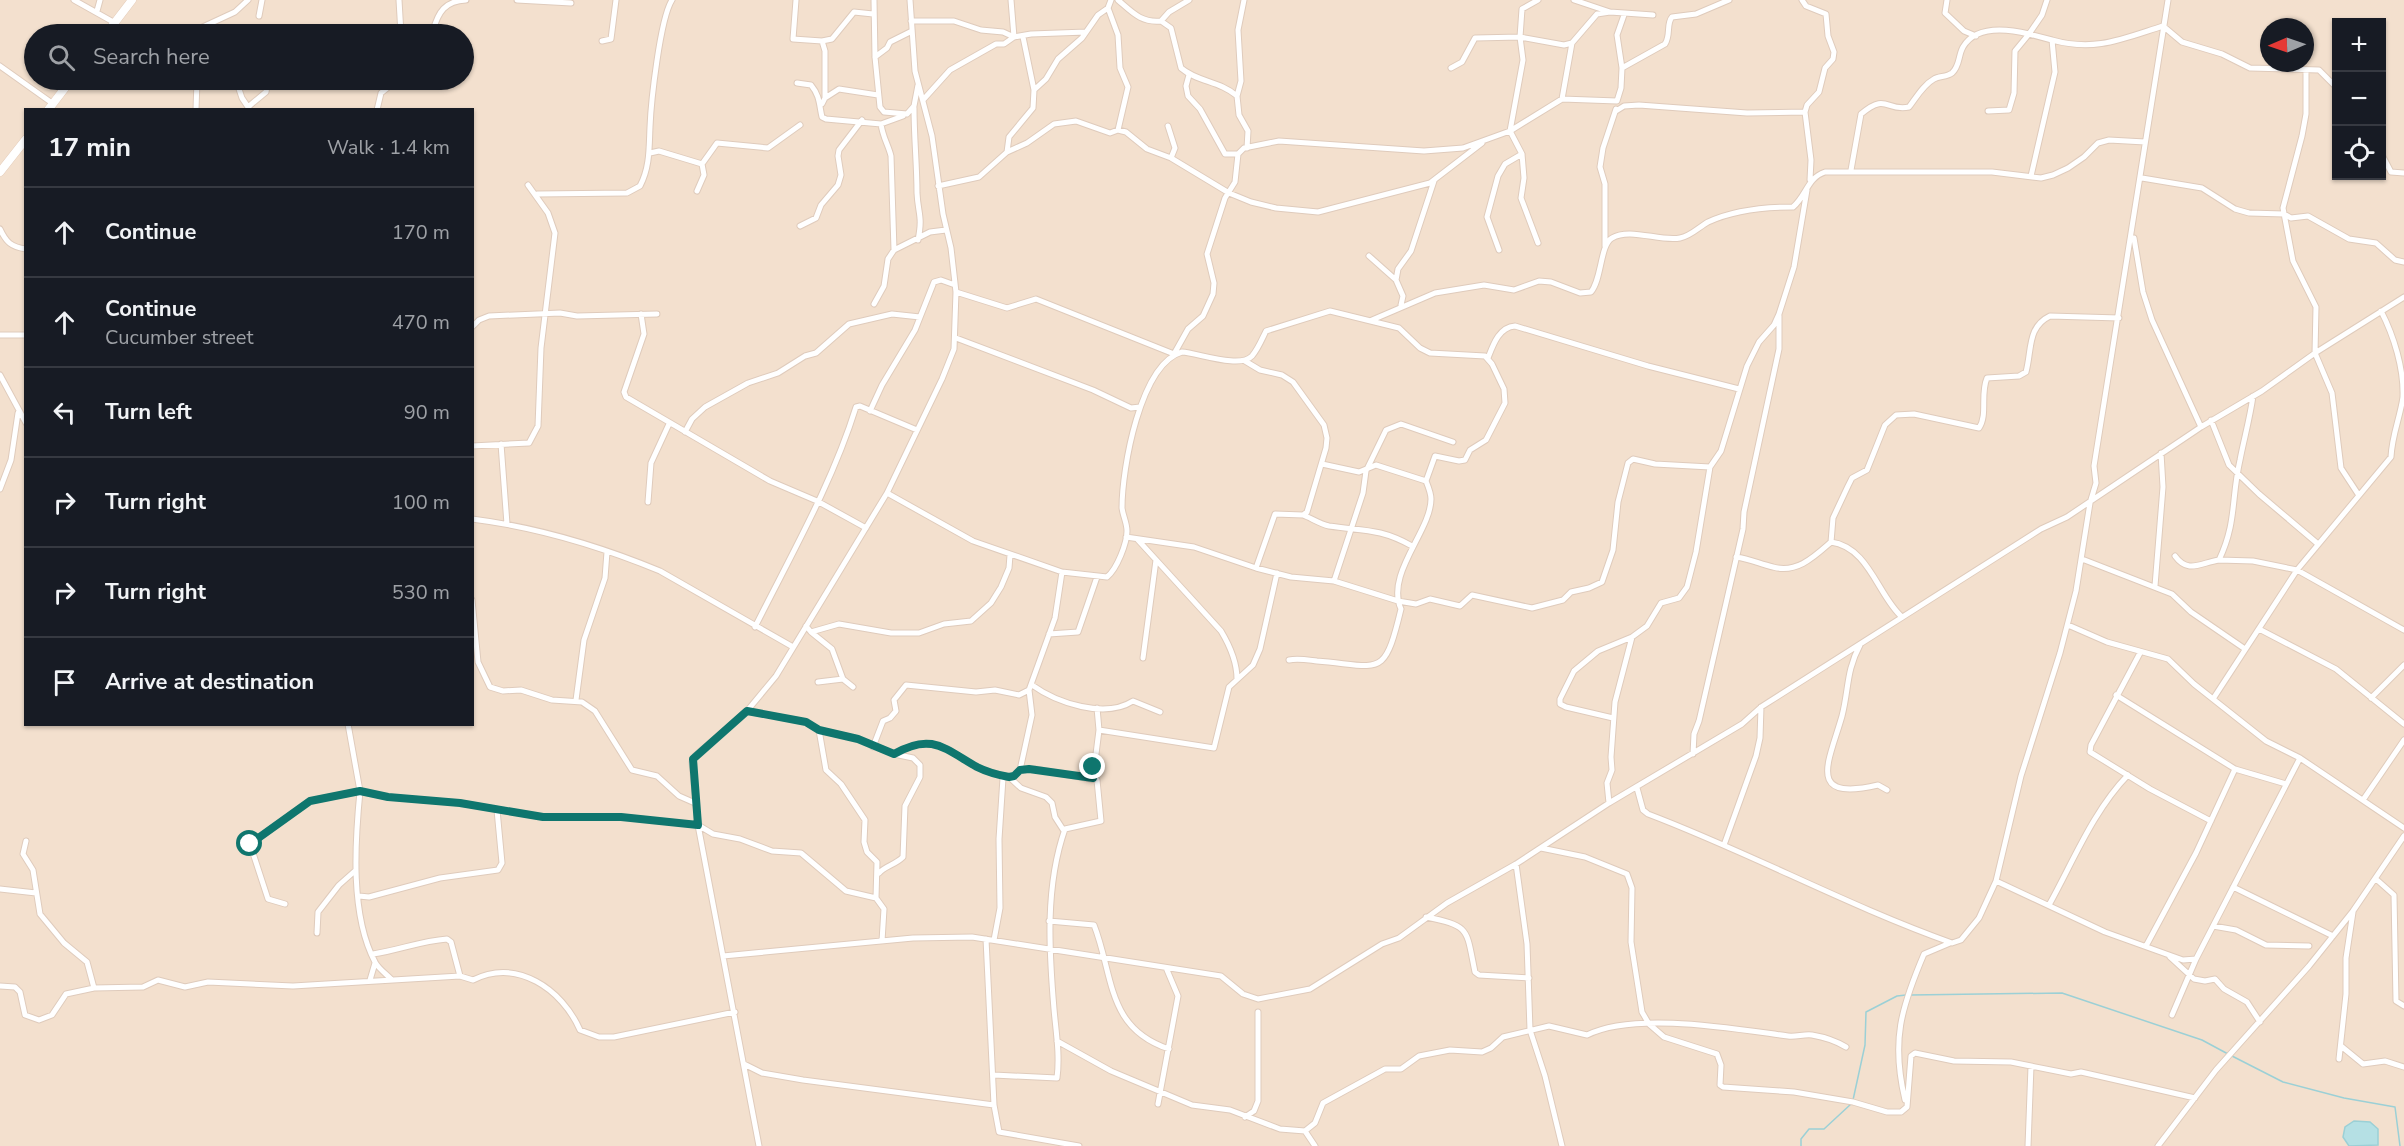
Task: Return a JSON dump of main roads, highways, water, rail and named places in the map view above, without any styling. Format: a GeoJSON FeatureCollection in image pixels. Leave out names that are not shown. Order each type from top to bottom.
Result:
{"type":"FeatureCollection","features":[{"type":"Feature","properties":{"kind":"main road"},"geometry":{"type":"LineString","coordinates":[[114,24],[132,0]]}},
{"type":"Feature","properties":{"kind":"main road"},"geometry":{"type":"LineString","coordinates":[[50,106],[63,90]]}},
{"type":"Feature","properties":{"kind":"main road"},"geometry":{"type":"LineString","coordinates":[[0,172],[24,141]]}},
{"type":"Feature","properties":{"kind":"water"},"geometry":{"type":"Polygon","coordinates":[[[2354,1121],[2370,1122],[2378,1129],[2378,1145],[2349,1146],[2343,1137],[2345,1127],[2354,1121]]]}},
{"type":"Feature","properties":{"kind":"waterway"},"geometry":{"type":"LineString","coordinates":[[1911,995],[2062,993],[2202,1040],[2228,1054]]}},
{"type":"Feature","properties":{"kind":"waterway"},"geometry":{"type":"LineString","coordinates":[[1853,1100],[1865,1045],[1866,1012],[1897,996],[1906,995]]}},
{"type":"Feature","properties":{"kind":"waterway"},"geometry":{"type":"LineString","coordinates":[[2232,1056],[2283,1082],[2344,1098],[2395,1107],[2400,1146]]}},
{"type":"Feature","properties":{"kind":"waterway"},"geometry":{"type":"LineString","coordinates":[[1801,1146],[1801,1139],[1809,1129],[1824,1129],[1851,1104]]}}]}
